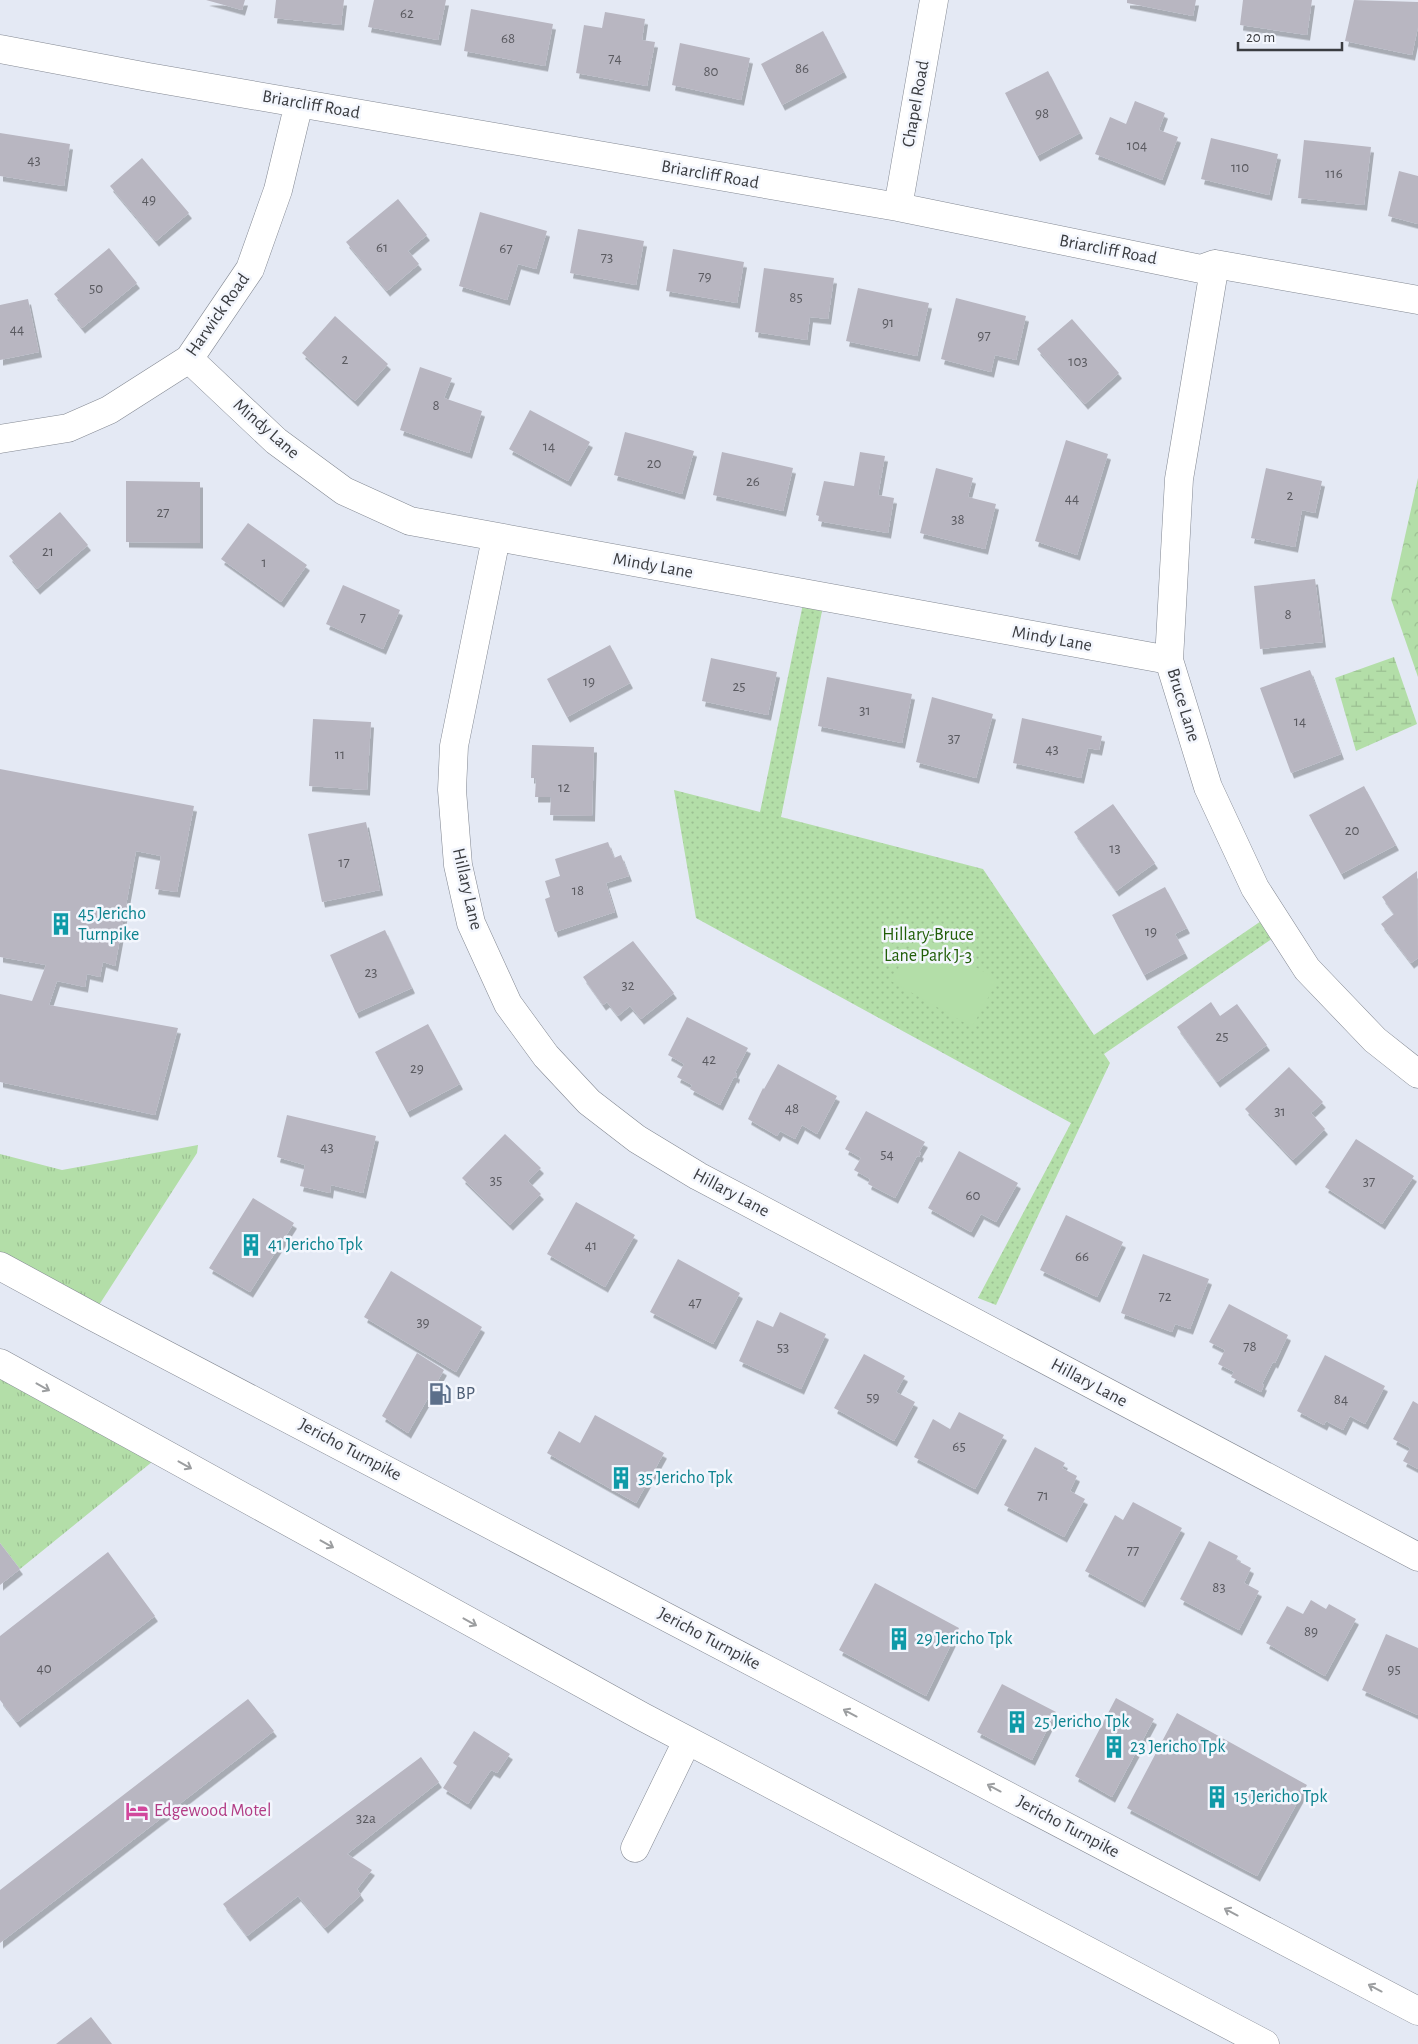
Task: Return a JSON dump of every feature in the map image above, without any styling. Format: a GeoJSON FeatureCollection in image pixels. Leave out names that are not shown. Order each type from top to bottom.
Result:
{"type":"FeatureCollection","features":[{"type":"Feature","properties":{"kind":"street","name":"Chapel Road"},"geometry":{"type":"LineString","coordinates":[[898,208],[934,0]]}},
{"type":"Feature","properties":{"kind":"street","name":"Briarcliff Road"},"geometry":{"type":"LineString","coordinates":[[0,49],[148,77],[898,208],[1201,268],[1215,264],[1418,300]]}},
{"type":"Feature","properties":{"kind":"street","name":"Harwick Road"},"geometry":{"type":"LineString","coordinates":[[0,439],[68,428],[109,410],[189,359],[250,269],[278,190],[300,103]]}},
{"type":"Feature","properties":{"kind":"street","name":"Bruce Lane"},"geometry":{"type":"LineString","coordinates":[[1215,264],[1179,479],[1169,660],[1208,787],[1256,888],[1307,969],[1375,1040],[1418,1074]]}},
{"type":"Feature","properties":{"kind":"street","name":"Mindy Lane"},"geometry":{"type":"LineString","coordinates":[[189,359],[276,441],[344,491],[410,521],[1169,660]]}},
{"type":"Feature","properties":{"kind":"street","name":"Hillary Lane"},"geometry":{"type":"LineString","coordinates":[[496,538],[454,746],[452,790],[458,865],[471,923],[508,1004],[546,1056],[589,1102],[638,1139],[698,1176],[1418,1557]]}},
{"type":"Feature","properties":{"kind":"street","name":"Jericho Turnpike"},"geometry":{"type":"LineString","coordinates":[[0,1266],[1418,2011]]}},
{"type":"Feature","properties":{"kind":"street"},"geometry":{"type":"LineString","coordinates":[[0,1363],[687,1741],[1265,2044]]}},
{"type":"Feature","properties":{"kind":"street"},"geometry":{"type":"LineString","coordinates":[[635,1848],[687,1741]]}},
{"type":"Feature","properties":{"kind":"green space"},"geometry":{"type":"Polygon","coordinates":[[[1418,478],[1418,677],[1391,599],[1418,478]]]}},
{"type":"Feature","properties":{"kind":"green space","name":"Hillary-Bruce Lane Park J-3"},"geometry":{"type":"Polygon","coordinates":[[[804,599],[824,601],[781,817],[983,869],[1094,1035],[1267,917],[1276,936],[1104,1054],[1110,1063],[996,1305],[978,1298],[1071,1123],[696,918],[674,790],[760,812],[804,599]]]}},
{"type":"Feature","properties":{"kind":"green space"},"geometry":{"type":"Polygon","coordinates":[[[1394,657],[1417,724],[1356,751],[1335,678],[1394,657]]]}},
{"type":"Feature","properties":{"kind":"green space"},"geometry":{"type":"Polygon","coordinates":[[[918,934],[998,980],[972,1027],[891,981],[918,934]]]}},
{"type":"Feature","properties":{"kind":"green space"},"geometry":{"type":"Polygon","coordinates":[[[198,1145],[197,1153],[92,1316],[0,1265],[0,1154],[62,1170],[198,1145]]]}},
{"type":"Feature","properties":{"kind":"green space"},"geometry":{"type":"Polygon","coordinates":[[[0,1363],[163,1453],[20,1569],[0,1543],[0,1363]]]}},
{"type":"Feature","properties":{"kind":"building"},"geometry":{"type":"Polygon","coordinates":[[[206,0],[245,0],[242,10],[206,0]]]}},
{"type":"Feature","properties":{"kind":"building"},"geometry":{"type":"Polygon","coordinates":[[[276,0],[344,0],[341,25],[274,18],[276,0]]]}},
{"type":"Feature","properties":{"kind":"building"},"geometry":{"type":"Polygon","coordinates":[[[374,0],[446,0],[438,40],[368,27],[374,0]]]}},
{"type":"Feature","properties":{"kind":"building"},"geometry":{"type":"Polygon","coordinates":[[[1127,0],[1196,0],[1193,16],[1127,3],[1127,0]]]}},
{"type":"Feature","properties":{"kind":"building"},"geometry":{"type":"Polygon","coordinates":[[[1243,0],[1312,0],[1307,35],[1240,25],[1243,0]]]}},
{"type":"Feature","properties":{"kind":"building"},"geometry":{"type":"Polygon","coordinates":[[[1354,0],[1418,2],[1418,27],[1412,55],[1345,41],[1354,0]]]}},
{"type":"Feature","properties":{"kind":"building"},"geometry":{"type":"Polygon","coordinates":[[[471,9],[553,24],[545,66],[464,51],[471,9]]]}},
{"type":"Feature","properties":{"kind":"building"},"geometry":{"type":"Polygon","coordinates":[[[605,12],[645,19],[642,40],[655,42],[647,86],[576,73],[584,25],[602,28],[605,12]]]}},
{"type":"Feature","properties":{"kind":"building"},"geometry":{"type":"Polygon","coordinates":[[[823,31],[844,72],[782,105],[761,64],[823,31]]]}},
{"type":"Feature","properties":{"kind":"building"},"geometry":{"type":"Polygon","coordinates":[[[680,43],[750,58],[741,100],[672,85],[680,43]]]}},
{"type":"Feature","properties":{"kind":"building"},"geometry":{"type":"Polygon","coordinates":[[[1048,71],[1080,133],[1037,156],[1005,93],[1048,71]]]}},
{"type":"Feature","properties":{"kind":"building"},"geometry":{"type":"Polygon","coordinates":[[[1135,101],[1165,113],[1159,130],[1178,137],[1162,180],[1095,154],[1110,117],[1126,124],[1135,101]]]}},
{"type":"Feature","properties":{"kind":"building"},"geometry":{"type":"Polygon","coordinates":[[[0,133],[70,144],[64,186],[0,176],[0,133]]]}},
{"type":"Feature","properties":{"kind":"building"},"geometry":{"type":"Polygon","coordinates":[[[1211,138],[1278,154],[1269,195],[1201,179],[1211,138]]]}},
{"type":"Feature","properties":{"kind":"building"},"geometry":{"type":"Polygon","coordinates":[[[1304,140],[1371,147],[1364,205],[1298,198],[1304,140]]]}},
{"type":"Feature","properties":{"kind":"building"},"geometry":{"type":"Polygon","coordinates":[[[142,158],[189,213],[156,241],[110,186],[142,158]]]}},
{"type":"Feature","properties":{"kind":"building"},"geometry":{"type":"Polygon","coordinates":[[[1399,171],[1418,176],[1418,224],[1388,216],[1399,171]]]}},
{"type":"Feature","properties":{"kind":"building"},"geometry":{"type":"Polygon","coordinates":[[[398,199],[427,235],[408,251],[419,264],[387,291],[346,242],[398,199]]]}},
{"type":"Feature","properties":{"kind":"building"},"geometry":{"type":"Polygon","coordinates":[[[480,212],[547,231],[536,269],[518,264],[507,300],[459,286],[480,212]]]}},
{"type":"Feature","properties":{"kind":"building"},"geometry":{"type":"Polygon","coordinates":[[[578,229],[644,241],[636,285],[570,273],[578,229]]]}},
{"type":"Feature","properties":{"kind":"building"},"geometry":{"type":"Polygon","coordinates":[[[109,248],[137,283],[82,328],[54,294],[109,248]]]}},
{"type":"Feature","properties":{"kind":"building"},"geometry":{"type":"Polygon","coordinates":[[[673,249],[744,262],[737,303],[666,291],[673,249]]]}},
{"type":"Feature","properties":{"kind":"building"},"geometry":{"type":"Polygon","coordinates":[[[764,268],[834,278],[828,319],[810,317],[807,340],[755,332],[764,268]]]}},
{"type":"Feature","properties":{"kind":"building"},"geometry":{"type":"Polygon","coordinates":[[[858,288],[929,303],[917,356],[846,341],[858,288]]]}},
{"type":"Feature","properties":{"kind":"building"},"geometry":{"type":"Polygon","coordinates":[[[956,298],[1026,316],[1016,360],[995,355],[991,372],[941,359],[956,298]]]}},
{"type":"Feature","properties":{"kind":"building"},"geometry":{"type":"Polygon","coordinates":[[[28,299],[39,352],[0,360],[0,305],[28,299]]]}},
{"type":"Feature","properties":{"kind":"building"},"geometry":{"type":"Polygon","coordinates":[[[335,316],[388,364],[355,401],[302,353],[335,316]]]}},
{"type":"Feature","properties":{"kind":"building"},"geometry":{"type":"Polygon","coordinates":[[[1072,319],[1119,373],[1085,404],[1037,349],[1072,319]]]}},
{"type":"Feature","properties":{"kind":"building"},"geometry":{"type":"Polygon","coordinates":[[[420,367],[452,378],[444,398],[482,411],[469,453],[400,430],[420,367]]]}},
{"type":"Feature","properties":{"kind":"building"},"geometry":{"type":"Polygon","coordinates":[[[530,410],[590,442],[568,481],[509,449],[530,410]]]}},
{"type":"Feature","properties":{"kind":"building"},"geometry":{"type":"Polygon","coordinates":[[[625,432],[694,451],[682,494],[614,475],[625,432]]]}},
{"type":"Feature","properties":{"kind":"building"},"geometry":{"type":"Polygon","coordinates":[[[1066,440],[1108,454],[1077,555],[1035,541],[1066,440]]]}},
{"type":"Feature","properties":{"kind":"building"},"geometry":{"type":"Polygon","coordinates":[[[722,452],[793,468],[783,511],[713,495],[722,452]]]}},
{"type":"Feature","properties":{"kind":"building"},"geometry":{"type":"Polygon","coordinates":[[[860,452],[885,456],[878,495],[894,498],[888,533],[818,521],[819,516],[816,515],[824,481],[854,486],[860,452]]]}},
{"type":"Feature","properties":{"kind":"building"},"geometry":{"type":"Polygon","coordinates":[[[936,468],[973,478],[968,497],[996,504],[985,549],[920,533],[936,468]]]}},
{"type":"Feature","properties":{"kind":"building"},"geometry":{"type":"Polygon","coordinates":[[[1266,468],[1322,481],[1315,513],[1302,510],[1295,547],[1251,538],[1266,468]]]}},
{"type":"Feature","properties":{"kind":"building"},"geometry":{"type":"Polygon","coordinates":[[[126,481],[200,482],[200,543],[126,542],[126,481]]]}},
{"type":"Feature","properties":{"kind":"building"},"geometry":{"type":"Polygon","coordinates":[[[60,512],[88,545],[37,589],[9,556],[60,512]]]}},
{"type":"Feature","properties":{"kind":"building"},"geometry":{"type":"Polygon","coordinates":[[[248,523],[307,565],[281,602],[221,559],[248,523]]]}},
{"type":"Feature","properties":{"kind":"building"},"geometry":{"type":"Polygon","coordinates":[[[1315,579],[1323,642],[1260,649],[1254,586],[1315,579]]]}},
{"type":"Feature","properties":{"kind":"building"},"geometry":{"type":"Polygon","coordinates":[[[343,585],[400,610],[383,649],[326,624],[343,585]]]}},
{"type":"Feature","properties":{"kind":"building"},"geometry":{"type":"Polygon","coordinates":[[[610,645],[630,683],[567,717],[547,679],[610,645]]]}},
{"type":"Feature","properties":{"kind":"building"},"geometry":{"type":"Polygon","coordinates":[[[711,658],[777,672],[768,715],[702,701],[711,658]]]}},
{"type":"Feature","properties":{"kind":"building"},"geometry":{"type":"Polygon","coordinates":[[[1310,670],[1341,754],[1291,773],[1260,688],[1310,670]]]}},
{"type":"Feature","properties":{"kind":"building"},"geometry":{"type":"Polygon","coordinates":[[[827,677],[912,694],[902,743],[818,726],[827,677]]]}},
{"type":"Feature","properties":{"kind":"building"},"geometry":{"type":"Polygon","coordinates":[[[932,697],[993,714],[976,778],[916,762],[932,697]]]}},
{"type":"Feature","properties":{"kind":"building"},"geometry":{"type":"Polygon","coordinates":[[[1022,718],[1102,736],[1099,750],[1088,748],[1081,778],[1013,763],[1022,718]]]}},
{"type":"Feature","properties":{"kind":"building"},"geometry":{"type":"Polygon","coordinates":[[[313,719],[371,722],[367,790],[309,786],[313,719]]]}},
{"type":"Feature","properties":{"kind":"building"},"geometry":{"type":"Polygon","coordinates":[[[532,745],[594,747],[592,816],[550,815],[551,797],[535,797],[536,778],[531,778],[532,745]]]}},
{"type":"Feature","properties":{"kind":"building","name":"45 Jericho Turnpike"},"geometry":{"type":"Polygon","coordinates":[[[0,769],[194,806],[177,892],[155,889],[161,856],[136,851],[115,966],[103,962],[100,977],[87,974],[85,987],[57,981],[49,1005],[178,1028],[155,1115],[0,1082],[0,994],[32,1001],[46,965],[0,957],[0,769]]]}},
{"type":"Feature","properties":{"kind":"building"},"geometry":{"type":"Polygon","coordinates":[[[1364,786],[1396,845],[1341,874],[1309,815],[1364,786]]]}},
{"type":"Feature","properties":{"kind":"building"},"geometry":{"type":"Polygon","coordinates":[[[1113,804],[1155,863],[1116,891],[1074,832],[1113,804]]]}},
{"type":"Feature","properties":{"kind":"building"},"geometry":{"type":"Polygon","coordinates":[[[366,822],[380,890],[322,902],[308,834],[366,822]]]}},
{"type":"Feature","properties":{"kind":"building"},"geometry":{"type":"Polygon","coordinates":[[[608,842],[614,858],[621,855],[629,876],[606,883],[615,912],[555,932],[545,899],[550,897],[545,881],[560,876],[555,859],[608,842]]]}},
{"type":"Feature","properties":{"kind":"building"},"geometry":{"type":"Polygon","coordinates":[[[1417,871],[1418,958],[1411,963],[1381,924],[1394,914],[1382,897],[1417,871]]]}},
{"type":"Feature","properties":{"kind":"building"},"geometry":{"type":"Polygon","coordinates":[[[1165,887],[1187,928],[1175,934],[1185,953],[1144,975],[1112,915],[1165,887]]]}},
{"type":"Feature","properties":{"kind":"building"},"geometry":{"type":"Polygon","coordinates":[[[385,930],[412,988],[356,1013],[330,955],[385,930]]]}},
{"type":"Feature","properties":{"kind":"building"},"geometry":{"type":"Polygon","coordinates":[[[633,941],[674,993],[641,1019],[630,1006],[618,1016],[607,1002],[603,1005],[583,977],[633,941]]]}},
{"type":"Feature","properties":{"kind":"building"},"geometry":{"type":"Polygon","coordinates":[[[1211,1002],[1220,1016],[1237,1004],[1267,1045],[1217,1082],[1177,1027],[1211,1002]]]}},
{"type":"Feature","properties":{"kind":"building"},"geometry":{"type":"Polygon","coordinates":[[[687,1017],[748,1048],[735,1073],[737,1074],[736,1078],[734,1077],[720,1105],[690,1089],[692,1085],[677,1077],[684,1064],[668,1055],[687,1017]]]}},
{"type":"Feature","properties":{"kind":"building"},"geometry":{"type":"Polygon","coordinates":[[[428,1024],[460,1084],[407,1112],[375,1052],[428,1024]]]}},
{"type":"Feature","properties":{"kind":"building"},"geometry":{"type":"Polygon","coordinates":[[[778,1064],[837,1096],[817,1134],[802,1125],[795,1139],[780,1131],[777,1136],[748,1119],[763,1088],[778,1064]]]}},
{"type":"Feature","properties":{"kind":"building"},"geometry":{"type":"Polygon","coordinates":[[[1289,1067],[1323,1102],[1311,1113],[1325,1129],[1293,1160],[1245,1109],[1289,1067]]]}},
{"type":"Feature","properties":{"kind":"building"},"geometry":{"type":"Polygon","coordinates":[[[866,1111],[925,1142],[919,1152],[921,1153],[919,1157],[917,1156],[895,1198],[868,1184],[870,1179],[854,1170],[861,1158],[845,1149],[866,1111]]]}},
{"type":"Feature","properties":{"kind":"building"},"geometry":{"type":"Polygon","coordinates":[[[287,1115],[376,1136],[363,1193],[331,1185],[330,1193],[300,1186],[305,1165],[277,1157],[287,1115]]]}},
{"type":"Feature","properties":{"kind":"building"},"geometry":{"type":"Polygon","coordinates":[[[505,1134],[541,1168],[528,1181],[541,1194],[510,1225],[462,1178],[505,1134]]]}},
{"type":"Feature","properties":{"kind":"building"},"geometry":{"type":"Polygon","coordinates":[[[1356,1139],[1414,1176],[1382,1224],[1325,1187],[1356,1139]]]}},
{"type":"Feature","properties":{"kind":"building"},"geometry":{"type":"Polygon","coordinates":[[[959,1151],[1018,1183],[996,1222],[981,1214],[971,1232],[928,1208],[959,1151]]]}},
{"type":"Feature","properties":{"kind":"building","name":"41 Jericho Tpk"},"geometry":{"type":"Polygon","coordinates":[[[253,1198],[294,1223],[250,1292],[209,1268],[253,1198]]]}},
{"type":"Feature","properties":{"kind":"building"},"geometry":{"type":"Polygon","coordinates":[[[576,1202],[635,1235],[605,1287],[547,1254],[576,1202]]]}},
{"type":"Feature","properties":{"kind":"building"},"geometry":{"type":"Polygon","coordinates":[[[1066,1215],[1123,1242],[1097,1297],[1040,1270],[1066,1215]]]}},
{"type":"Feature","properties":{"kind":"building"},"geometry":{"type":"Polygon","coordinates":[[[1143,1254],[1209,1279],[1190,1329],[1175,1324],[1172,1332],[1121,1313],[1143,1254]]]}},
{"type":"Feature","properties":{"kind":"building"},"geometry":{"type":"Polygon","coordinates":[[[678,1259],[740,1293],[713,1344],[650,1312],[678,1259]]]}},
{"type":"Feature","properties":{"kind":"building"},"geometry":{"type":"Polygon","coordinates":[[[391,1271],[482,1327],[456,1372],[364,1317],[391,1271]]]}},
{"type":"Feature","properties":{"kind":"building"},"geometry":{"type":"Polygon","coordinates":[[[1229,1304],[1288,1335],[1275,1363],[1273,1362],[1262,1384],[1264,1385],[1261,1392],[1231,1377],[1234,1372],[1218,1364],[1225,1350],[1209,1342],[1229,1304]]]}},
{"type":"Feature","properties":{"kind":"building"},"geometry":{"type":"Polygon","coordinates":[[[780,1312],[826,1334],[801,1389],[739,1361],[757,1320],[773,1327],[780,1312]]]}},
{"type":"Feature","properties":{"kind":"building"},"geometry":{"type":"Polygon","coordinates":[[[417,1353],[444,1370],[408,1433],[382,1416],[417,1353]]]}},
{"type":"Feature","properties":{"kind":"building"},"geometry":{"type":"Polygon","coordinates":[[[864,1354],[905,1376],[896,1392],[915,1402],[894,1441],[834,1408],[864,1354]]]}},
{"type":"Feature","properties":{"kind":"building"},"geometry":{"type":"Polygon","coordinates":[[[1325,1355],[1385,1386],[1365,1424],[1350,1416],[1343,1430],[1326,1421],[1324,1425],[1297,1411],[1325,1355]]]}},
{"type":"Feature","properties":{"kind":"building"},"geometry":{"type":"Polygon","coordinates":[[[1413,1401],[1418,1404],[1418,1469],[1403,1461],[1410,1448],[1393,1439],[1413,1401]]]}},
{"type":"Feature","properties":{"kind":"building"},"geometry":{"type":"Polygon","coordinates":[[[959,1412],[1004,1435],[975,1489],[914,1457],[933,1419],[950,1429],[959,1412]]]}},
{"type":"Feature","properties":{"kind":"building","name":"35 Jericho Tpk"},"geometry":{"type":"Polygon","coordinates":[[[595,1415],[664,1453],[636,1503],[547,1453],[559,1431],[580,1443],[595,1415]]]}},
{"type":"Feature","properties":{"kind":"building"},"geometry":{"type":"Polygon","coordinates":[[[1035,1447],[1065,1463],[1062,1468],[1077,1476],[1070,1491],[1085,1499],[1064,1537],[1004,1505],[1035,1447]]]}},
{"type":"Feature","properties":{"kind":"building"},"geometry":{"type":"Polygon","coordinates":[[[1133,1502],[1182,1528],[1142,1602],[1085,1571],[1115,1515],[1123,1520],[1133,1502]]]}},
{"type":"Feature","properties":{"kind":"building"},"geometry":{"type":"Polygon","coordinates":[[[1209,1541],[1238,1556],[1236,1560],[1251,1568],[1244,1583],[1259,1591],[1239,1630],[1180,1599],[1209,1541]]]}},
{"type":"Feature","properties":{"kind":"building"},"geometry":{"type":"Polygon","coordinates":[[[0,1543],[20,1569],[0,1585],[0,1543]]]}},
{"type":"Feature","properties":{"kind":"building"},"geometry":{"type":"Polygon","coordinates":[[[108,1552],[155,1616],[17,1722],[0,1700],[0,1636],[108,1552]]]}},
{"type":"Feature","properties":{"kind":"building","name":"29 Jericho Tpk"},"geometry":{"type":"Polygon","coordinates":[[[875,1583],[959,1628],[926,1696],[839,1650],[875,1583]]]}},
{"type":"Feature","properties":{"kind":"building"},"geometry":{"type":"Polygon","coordinates":[[[1311,1600],[1326,1609],[1329,1604],[1356,1619],[1325,1676],[1266,1643],[1287,1606],[1303,1614],[1311,1600]]]}},
{"type":"Feature","properties":{"kind":"building"},"geometry":{"type":"Polygon","coordinates":[[[1386,1634],[1418,1648],[1418,1715],[1362,1690],[1386,1634]]]}},
{"type":"Feature","properties":{"kind":"building","name":"25 Jericho Tpk"},"geometry":{"type":"Polygon","coordinates":[[[1002,1684],[1056,1712],[1032,1760],[977,1732],[1002,1684]]]}},
{"type":"Feature","properties":{"kind":"building","name":"23 Jericho Tpk"},"geometry":{"type":"Polygon","coordinates":[[[1116,1698],[1154,1719],[1112,1797],[1075,1776],[1116,1698]]]}},
{"type":"Feature","properties":{"kind":"building","name":"Edgewood Motel"},"geometry":{"type":"Polygon","coordinates":[[[248,1699],[274,1731],[0,1943],[0,1890],[248,1699]]]}},
{"type":"Feature","properties":{"kind":"building","name":"15 Jericho Tpk"},"geometry":{"type":"Polygon","coordinates":[[[1177,1713],[1307,1785],[1257,1876],[1127,1808],[1177,1713]]]}},
{"type":"Feature","properties":{"kind":"building"},"geometry":{"type":"Polygon","coordinates":[[[474,1731],[510,1754],[497,1773],[491,1770],[468,1804],[443,1788],[457,1766],[453,1763],[474,1731]]]}},
{"type":"Feature","properties":{"kind":"building"},"geometry":{"type":"Polygon","coordinates":[[[421,1757],[439,1782],[347,1854],[372,1870],[357,1889],[361,1895],[325,1928],[298,1896],[247,1936],[223,1904],[421,1757]]]}},
{"type":"Feature","properties":{"kind":"building"},"geometry":{"type":"Polygon","coordinates":[[[91,2017],[112,2044],[56,2044],[91,2017]]]}},
{"type":"Feature","properties":{"kind":"place","name":"45 Jericho Turnpike"},"geometry":{"type":"Point","coordinates":[61,924]}},
{"type":"Feature","properties":{"kind":"place","name":"41 Jericho Tpk"},"geometry":{"type":"Point","coordinates":[251,1245]}},
{"type":"Feature","properties":{"kind":"place","name":"BP"},"geometry":{"type":"Point","coordinates":[440,1394]}},
{"type":"Feature","properties":{"kind":"place","name":"35 Jericho Tpk"},"geometry":{"type":"Point","coordinates":[621,1478]}},
{"type":"Feature","properties":{"kind":"place","name":"29 Jericho Tpk"},"geometry":{"type":"Point","coordinates":[899,1639]}},
{"type":"Feature","properties":{"kind":"place","name":"25 Jericho Tpk"},"geometry":{"type":"Point","coordinates":[1017,1722]}},
{"type":"Feature","properties":{"kind":"place","name":"23 Jericho Tpk"},"geometry":{"type":"Point","coordinates":[1114,1747]}},
{"type":"Feature","properties":{"kind":"place","name":"15 Jericho Tpk"},"geometry":{"type":"Point","coordinates":[1217,1797]}},
{"type":"Feature","properties":{"kind":"place","name":"Edgewood Motel"},"geometry":{"type":"Point","coordinates":[137,1811]}}]}
